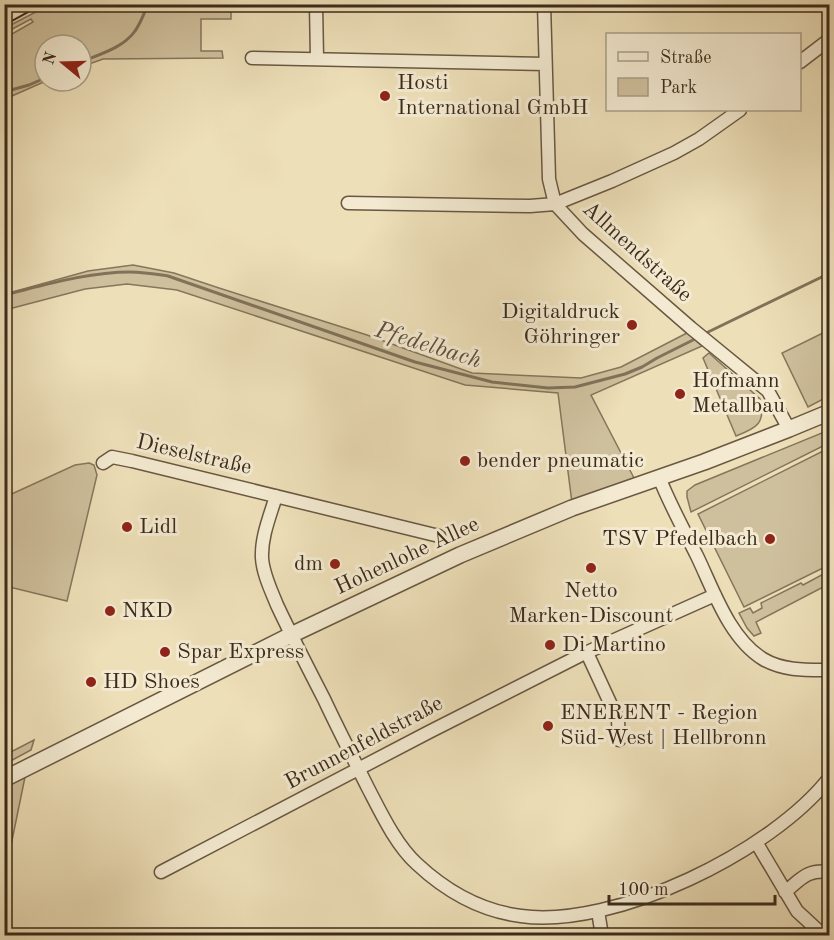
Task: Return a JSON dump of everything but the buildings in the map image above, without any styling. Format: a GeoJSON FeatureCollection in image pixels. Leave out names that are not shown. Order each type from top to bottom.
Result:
{"type":"FeatureCollection","features":[{"type":"Feature","properties":{"kind":"main road"},"geometry":{"type":"LineString","coordinates":[[4,15],[24,4]]}},
{"type":"Feature","properties":{"kind":"street"},"geometry":{"type":"LineString","coordinates":[[316,4],[317,59]]}},
{"type":"Feature","properties":{"kind":"street","name":"Allmendstraße"},"geometry":{"type":"LineString","coordinates":[[544,4],[549,179],[555,204],[583,234],[706,341],[768,391],[789,429]]}},
{"type":"Feature","properties":{"kind":"street"},"geometry":{"type":"LineString","coordinates":[[801,61],[830,39]]}},
{"type":"Feature","properties":{"kind":"street"},"geometry":{"type":"LineString","coordinates":[[252,58],[546,64]]}},
{"type":"Feature","properties":{"kind":"street"},"geometry":{"type":"LineString","coordinates":[[348,203],[530,206],[555,204],[674,153],[699,140],[739,111]]}},
{"type":"Feature","properties":{"kind":"street","name":"Hohenlohe Allee"},"geometry":{"type":"LineString","coordinates":[[11,776],[291,635],[460,555],[572,508],[704,462],[830,412]]}},
{"type":"Feature","properties":{"kind":"street","name":"Dieselstraße"},"geometry":{"type":"LineString","coordinates":[[103,463],[112,458],[132,461],[439,536]]}},
{"type":"Feature","properties":{"kind":"street"},"geometry":{"type":"LineString","coordinates":[[659,477],[715,595],[733,628],[749,648],[773,664],[788,668],[830,670]]}},
{"type":"Feature","properties":{"kind":"street","name":"Dieselstraße"},"geometry":{"type":"LineString","coordinates":[[276,496],[263,540],[262,557],[264,573],[291,635],[388,829],[414,862],[434,879],[466,900],[490,909],[520,916],[552,918],[598,911],[647,898],[756,842],[797,811],[830,777]]}},
{"type":"Feature","properties":{"kind":"street","name":"Brunnenfeldstraße"},"geometry":{"type":"LineString","coordinates":[[161,872],[429,732],[587,653],[715,595]]}},
{"type":"Feature","properties":{"kind":"street"},"geometry":{"type":"LineString","coordinates":[[587,653],[618,720],[619,740]]}},
{"type":"Feature","properties":{"kind":"street"},"geometry":{"type":"LineString","coordinates":[[756,842],[797,911],[824,936]]}},
{"type":"Feature","properties":{"kind":"street"},"geometry":{"type":"LineString","coordinates":[[785,892],[803,877],[816,870],[830,872]]}},
{"type":"Feature","properties":{"kind":"street"},"geometry":{"type":"LineString","coordinates":[[598,911],[602,936]]}},
{"type":"Feature","properties":{"kind":"green space"},"geometry":{"type":"Polygon","coordinates":[[[49,5],[231,5],[231,19],[201,19],[201,51],[222,51],[223,58],[103,59],[93,63],[93,33],[33,33],[33,87],[5,99],[5,38],[33,22],[31,19],[5,33],[5,28],[49,5]]]}},
{"type":"Feature","properties":{"kind":"green space"},"geometry":{"type":"Polygon","coordinates":[[[133,265],[174,273],[367,335],[472,373],[581,378],[621,367],[687,333],[702,346],[591,395],[634,478],[572,503],[558,393],[465,385],[177,290],[127,284],[85,289],[5,310],[5,294],[88,271],[133,265]]]}},
{"type":"Feature","properties":{"kind":"green space"},"geometry":{"type":"Polygon","coordinates":[[[829,330],[829,396],[808,407],[782,353],[829,330]]]}},
{"type":"Feature","properties":{"kind":"green space"},"geometry":{"type":"Polygon","coordinates":[[[709,353],[760,399],[762,414],[758,424],[736,436],[703,358],[709,353]]]}},
{"type":"Feature","properties":{"kind":"green space"},"geometry":{"type":"Polygon","coordinates":[[[829,430],[829,443],[691,512],[687,491],[695,485],[829,430]]]}},
{"type":"Feature","properties":{"kind":"green space","name":"TSV Pfedelbach"},"geometry":{"type":"Polygon","coordinates":[[[829,448],[829,565],[744,607],[698,514],[829,448]]]}},
{"type":"Feature","properties":{"kind":"green space"},"geometry":{"type":"Polygon","coordinates":[[[89,463],[94,465],[97,475],[67,601],[5,586],[5,497],[75,465],[89,463]]]}},
{"type":"Feature","properties":{"kind":"green space"},"geometry":{"type":"Polygon","coordinates":[[[829,571],[829,584],[756,622],[761,633],[754,636],[747,628],[739,613],[750,608],[753,613],[762,608],[761,603],[829,571]]]}},
{"type":"Feature","properties":{"kind":"green space"},"geometry":{"type":"Polygon","coordinates":[[[34,740],[31,750],[5,764],[5,755],[34,740]]]}},
{"type":"Feature","properties":{"kind":"green space"},"geometry":{"type":"Polygon","coordinates":[[[25,777],[8,860],[4,859],[5,787],[25,777]]]}},
{"type":"Feature","properties":{"kind":"waterway"},"geometry":{"type":"LineString","coordinates":[[93,57],[111,50],[130,37],[139,25],[148,4]]}},
{"type":"Feature","properties":{"kind":"waterway"},"geometry":{"type":"LineString","coordinates":[[4,92],[33,83]]}},
{"type":"Feature","properties":{"kind":"waterway","name":"Pfedelbach"},"geometry":{"type":"LineString","coordinates":[[4,295],[98,274],[135,272],[168,276],[415,362],[492,382],[548,388],[575,387],[625,374],[699,337]]}},
{"type":"Feature","properties":{"kind":"waterway","name":"Pfedelbach"},"geometry":{"type":"LineString","coordinates":[[704,334],[830,273]]}},
{"type":"Feature","properties":{"kind":"place","name":"Hosti International GmbH"},"geometry":{"type":"Point","coordinates":[385,96]}},
{"type":"Feature","properties":{"kind":"place","name":"Digitaldruck Göhringer"},"geometry":{"type":"Point","coordinates":[632,325]}},
{"type":"Feature","properties":{"kind":"place","name":"Hofmann Metallbau"},"geometry":{"type":"Point","coordinates":[680,394]}},
{"type":"Feature","properties":{"kind":"place","name":"bender pneumatic"},"geometry":{"type":"Point","coordinates":[465,461]}},
{"type":"Feature","properties":{"kind":"place","name":"Lidl"},"geometry":{"type":"Point","coordinates":[127,527]}},
{"type":"Feature","properties":{"kind":"place","name":"TSV Pfedelbach"},"geometry":{"type":"Point","coordinates":[770,539]}},
{"type":"Feature","properties":{"kind":"place","name":"dm"},"geometry":{"type":"Point","coordinates":[335,564]}},
{"type":"Feature","properties":{"kind":"place","name":"Netto Marken-Discount"},"geometry":{"type":"Point","coordinates":[591,568]}},
{"type":"Feature","properties":{"kind":"place","name":"NKD"},"geometry":{"type":"Point","coordinates":[110,611]}},
{"type":"Feature","properties":{"kind":"place","name":"Di Martino"},"geometry":{"type":"Point","coordinates":[550,645]}},
{"type":"Feature","properties":{"kind":"place","name":"Spar Express"},"geometry":{"type":"Point","coordinates":[165,652]}},
{"type":"Feature","properties":{"kind":"place","name":"HD Shoes"},"geometry":{"type":"Point","coordinates":[91,682]}},
{"type":"Feature","properties":{"kind":"place","name":"ENERENT - Region Süd-West | Hellbronn"},"geometry":{"type":"Point","coordinates":[548,726]}}]}
